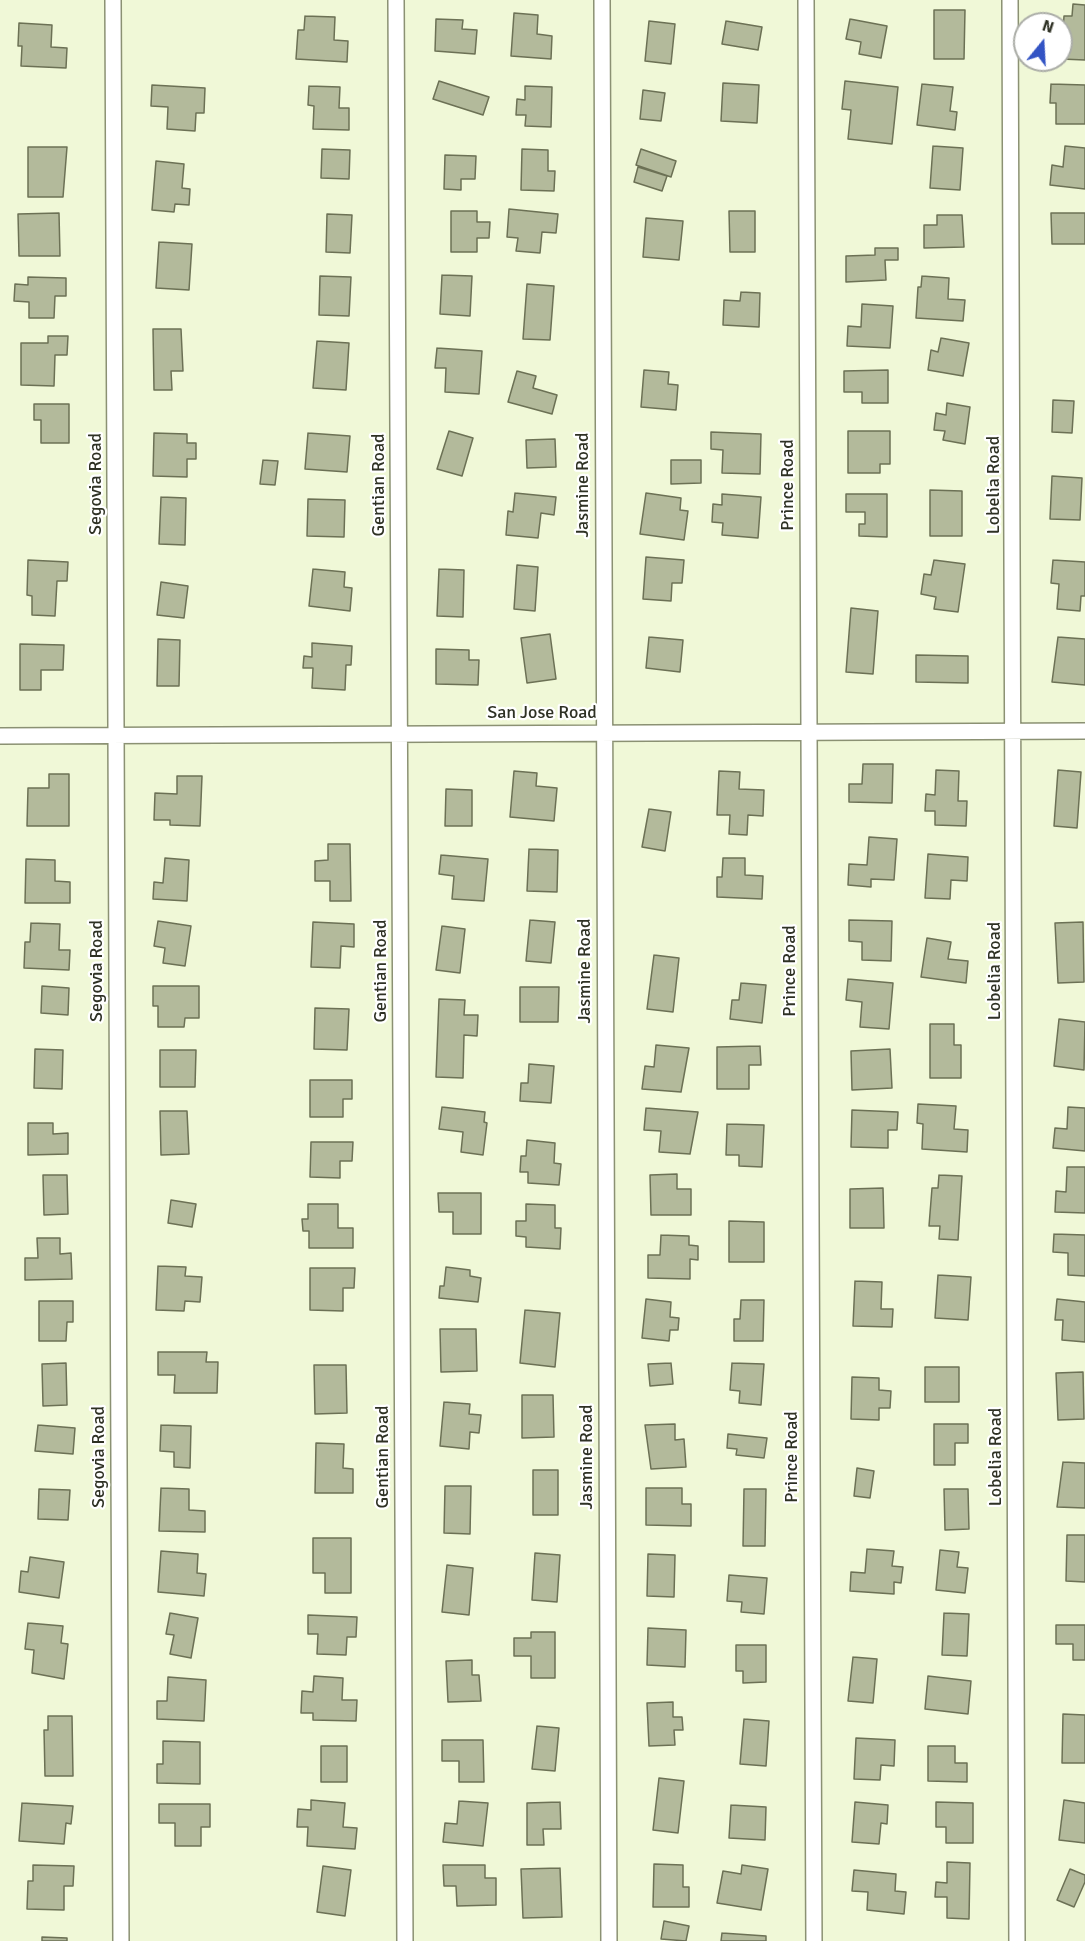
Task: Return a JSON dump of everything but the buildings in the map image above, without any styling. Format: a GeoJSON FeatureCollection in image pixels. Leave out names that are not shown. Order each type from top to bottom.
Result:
{"type":"FeatureCollection","features":[{"type":"Feature","properties":{"kind":"street","name":"Segovia Road"},"geometry":{"type":"LineString","coordinates":[[113,0],[121,1941]]}},
{"type":"Feature","properties":{"kind":"street","name":"Gentian Road"},"geometry":{"type":"LineString","coordinates":[[396,0],[405,1941]]}},
{"type":"Feature","properties":{"kind":"street","name":"Jasmine Road"},"geometry":{"type":"LineString","coordinates":[[602,0],[609,1941]]}},
{"type":"Feature","properties":{"kind":"street","name":"Prince Road"},"geometry":{"type":"LineString","coordinates":[[806,0],[814,1941]]}},
{"type":"Feature","properties":{"kind":"street","name":"Lobelia Road"},"geometry":{"type":"LineString","coordinates":[[1010,0],[1017,1941]]}},
{"type":"Feature","properties":{"kind":"street","name":"San Jose Road"},"geometry":{"type":"LineString","coordinates":[[0,735],[1085,731]]}}]}
